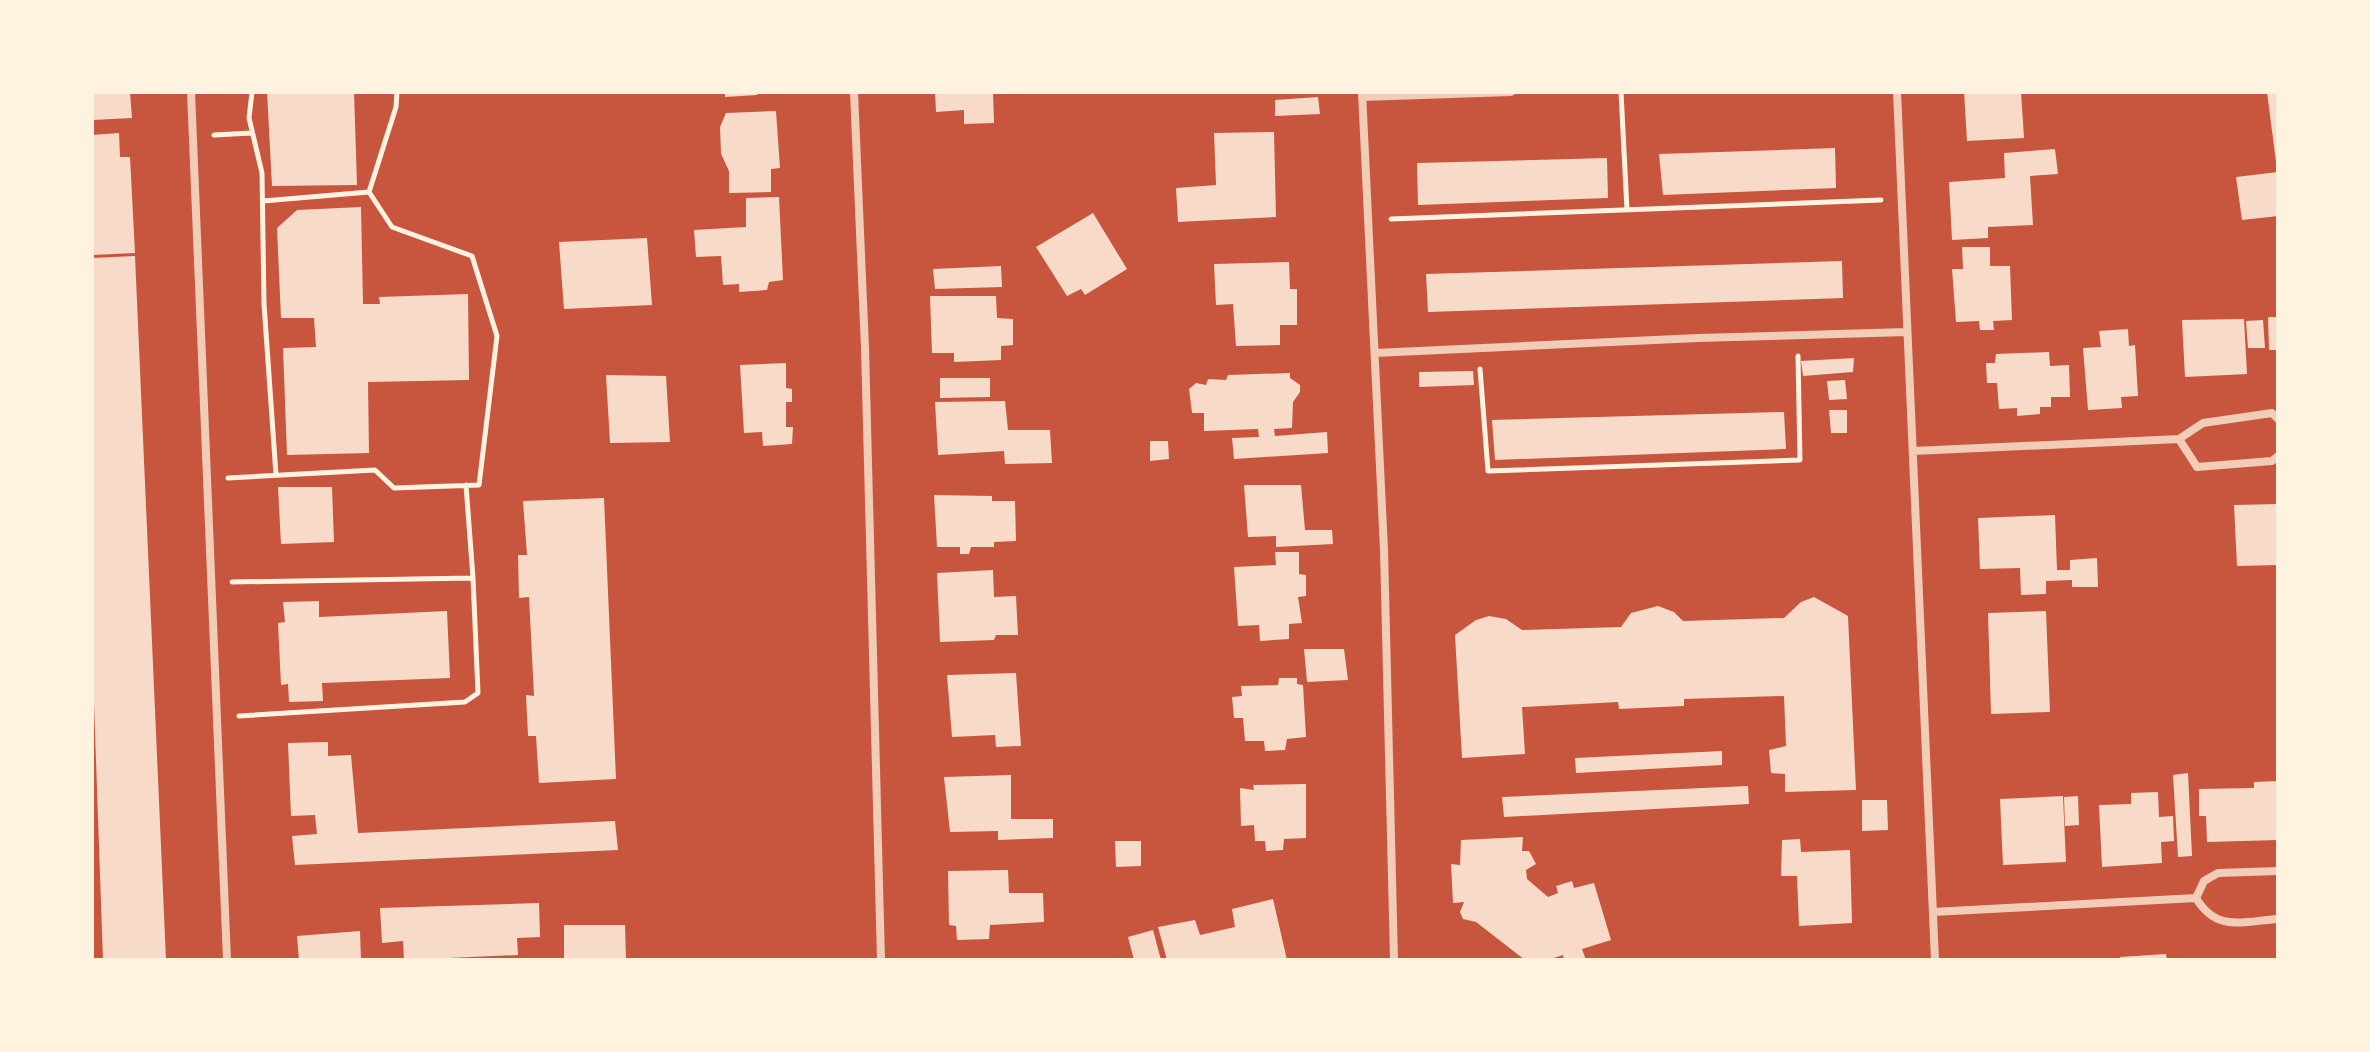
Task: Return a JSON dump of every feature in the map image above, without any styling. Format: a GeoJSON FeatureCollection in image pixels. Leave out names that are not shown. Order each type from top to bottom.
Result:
{"type":"FeatureCollection","features":[{"type":"Feature","properties":{"kind":"street"},"geometry":{"type":"LineString","coordinates":[[191,92],[227,960]]}},
{"type":"Feature","properties":{"kind":"street"},"geometry":{"type":"LineString","coordinates":[[854,92],[865,348],[881,960]]}},
{"type":"Feature","properties":{"kind":"street"},"geometry":{"type":"LineString","coordinates":[[1394,960],[1384,550],[1362,95],[1511,92]]}},
{"type":"Feature","properties":{"kind":"street"},"geometry":{"type":"LineString","coordinates":[[1897,92],[1935,960]]}},
{"type":"Feature","properties":{"kind":"street"},"geometry":{"type":"LineString","coordinates":[[1375,353],[1907,332]]}},
{"type":"Feature","properties":{"kind":"street"},"geometry":{"type":"LineString","coordinates":[[1913,451],[2179,439],[2203,423],[2272,413],[2278,419]]}},
{"type":"Feature","properties":{"kind":"street"},"geometry":{"type":"LineString","coordinates":[[2179,439],[2197,467],[2272,461],[2278,456]]}},
{"type":"Feature","properties":{"kind":"street"},"geometry":{"type":"LineString","coordinates":[[2196,898],[2204,881],[2218,873],[2278,871]]}},
{"type":"Feature","properties":{"kind":"street"},"geometry":{"type":"LineString","coordinates":[[1933,912],[2196,898]]}},
{"type":"Feature","properties":{"kind":"street"},"geometry":{"type":"LineString","coordinates":[[2196,898],[2205,912],[2220,923],[2278,919]]}},
{"type":"Feature","properties":{"kind":"path"},"geometry":{"type":"LineString","coordinates":[[252,92],[249,118],[262,173],[264,304],[276,475]]}},
{"type":"Feature","properties":{"kind":"path"},"geometry":{"type":"LineString","coordinates":[[369,192],[396,107],[397,92]]}},
{"type":"Feature","properties":{"kind":"path"},"geometry":{"type":"LineString","coordinates":[[1621,92],[1627,210]]}},
{"type":"Feature","properties":{"kind":"path"},"geometry":{"type":"LineString","coordinates":[[193,136],[252,133]]}},
{"type":"Feature","properties":{"kind":"path"},"geometry":{"type":"LineString","coordinates":[[263,201],[369,192]]}},
{"type":"Feature","properties":{"kind":"path"},"geometry":{"type":"LineString","coordinates":[[207,479],[375,470],[394,488],[479,485],[497,336],[472,256],[392,227],[369,192]]}},
{"type":"Feature","properties":{"kind":"path"},"geometry":{"type":"LineString","coordinates":[[1368,219],[1902,199]]}},
{"type":"Feature","properties":{"kind":"path"},"geometry":{"type":"LineString","coordinates":[[1479,348],[1488,471],[1800,460],[1797,335]]}},
{"type":"Feature","properties":{"kind":"path"},"geometry":{"type":"LineString","coordinates":[[217,718],[465,702],[478,693],[466,485]]}},
{"type":"Feature","properties":{"kind":"path"},"geometry":{"type":"LineString","coordinates":[[211,582],[473,578]]}},
{"type":"Feature","properties":{"kind":"building"},"geometry":{"type":"Polygon","coordinates":[[[92,92],[130,92],[132,118],[92,120],[92,92]]]}},
{"type":"Feature","properties":{"kind":"building"},"geometry":{"type":"Polygon","coordinates":[[[267,92],[354,92],[357,185],[272,186],[267,92]]]}},
{"type":"Feature","properties":{"kind":"building"},"geometry":{"type":"Polygon","coordinates":[[[725,92],[758,92],[757,95],[725,97],[725,92]]]}},
{"type":"Feature","properties":{"kind":"building"},"geometry":{"type":"Polygon","coordinates":[[[935,92],[993,92],[994,123],[964,124],[964,110],[936,112],[935,92]]]}},
{"type":"Feature","properties":{"kind":"building"},"geometry":{"type":"Polygon","coordinates":[[[1964,92],[2021,92],[2024,138],[1967,141],[1964,92]]]}},
{"type":"Feature","properties":{"kind":"building"},"geometry":{"type":"Polygon","coordinates":[[[2267,92],[2278,92],[2276,162],[2267,92]]]}},
{"type":"Feature","properties":{"kind":"building"},"geometry":{"type":"Polygon","coordinates":[[[1318,97],[1320,114],[1275,116],[1275,100],[1318,97]]]}},
{"type":"Feature","properties":{"kind":"building"},"geometry":{"type":"Polygon","coordinates":[[[776,111],[780,168],[771,169],[771,192],[729,193],[729,171],[721,154],[720,127],[726,113],[776,111]]]}},
{"type":"Feature","properties":{"kind":"building"},"geometry":{"type":"Polygon","coordinates":[[[1274,132],[1276,217],[1178,222],[1176,188],[1216,185],[1214,133],[1274,132]]]}},
{"type":"Feature","properties":{"kind":"building"},"geometry":{"type":"Polygon","coordinates":[[[119,133],[120,157],[130,157],[135,253],[92,255],[92,135],[119,133]]]}},
{"type":"Feature","properties":{"kind":"building"},"geometry":{"type":"Polygon","coordinates":[[[1835,148],[1836,188],[1663,195],[1659,154],[1835,148]]]}},
{"type":"Feature","properties":{"kind":"building"},"geometry":{"type":"Polygon","coordinates":[[[2055,149],[2058,174],[2030,176],[2033,225],[1988,227],[1988,238],[1952,240],[1949,182],[2005,178],[2004,153],[2055,149]]]}},
{"type":"Feature","properties":{"kind":"building"},"geometry":{"type":"Polygon","coordinates":[[[1607,158],[1608,198],[1418,205],[1417,163],[1607,158]]]}},
{"type":"Feature","properties":{"kind":"building"},"geometry":{"type":"Polygon","coordinates":[[[2278,172],[2278,216],[2242,220],[2236,177],[2278,172]]]}},
{"type":"Feature","properties":{"kind":"building"},"geometry":{"type":"Polygon","coordinates":[[[779,197],[783,280],[769,282],[767,290],[739,292],[739,284],[723,285],[721,256],[696,257],[694,230],[746,227],[746,198],[779,197]]]}},
{"type":"Feature","properties":{"kind":"building"},"geometry":{"type":"Polygon","coordinates":[[[361,207],[363,304],[380,304],[379,297],[468,294],[469,380],[368,382],[369,453],[287,455],[283,348],[316,347],[314,318],[281,318],[277,228],[297,210],[361,207]]]}},
{"type":"Feature","properties":{"kind":"building"},"geometry":{"type":"Polygon","coordinates":[[[1093,213],[1127,269],[1085,295],[1081,289],[1067,296],[1036,247],[1093,213]]]}},
{"type":"Feature","properties":{"kind":"building"},"geometry":{"type":"Polygon","coordinates":[[[647,238],[652,305],[564,309],[559,242],[647,238]]]}},
{"type":"Feature","properties":{"kind":"building"},"geometry":{"type":"Polygon","coordinates":[[[1962,247],[1990,247],[1990,266],[2010,266],[2012,320],[1993,321],[1994,330],[1980,330],[1979,321],[1956,322],[1952,269],[1963,269],[1962,247]]]}},
{"type":"Feature","properties":{"kind":"building"},"geometry":{"type":"Polygon","coordinates":[[[135,256],[166,960],[103,960],[92,647],[92,258],[135,256]]]}},
{"type":"Feature","properties":{"kind":"building"},"geometry":{"type":"Polygon","coordinates":[[[1842,261],[1843,298],[1428,312],[1426,274],[1842,261]]]}},
{"type":"Feature","properties":{"kind":"building"},"geometry":{"type":"Polygon","coordinates":[[[1289,262],[1290,289],[1297,289],[1297,325],[1280,325],[1280,345],[1236,346],[1233,304],[1216,305],[1214,264],[1289,262]]]}},
{"type":"Feature","properties":{"kind":"building"},"geometry":{"type":"Polygon","coordinates":[[[1001,266],[1002,287],[935,289],[933,269],[1001,266]]]}},
{"type":"Feature","properties":{"kind":"building"},"geometry":{"type":"Polygon","coordinates":[[[930,296],[996,296],[997,318],[1013,319],[1013,345],[1001,346],[1001,360],[954,362],[954,353],[932,353],[930,296]]]}},
{"type":"Feature","properties":{"kind":"building"},"geometry":{"type":"Polygon","coordinates":[[[2268,317],[2278,317],[2278,350],[2269,350],[2268,317]]]}},
{"type":"Feature","properties":{"kind":"building"},"geometry":{"type":"Polygon","coordinates":[[[2244,319],[2247,374],[2185,377],[2182,320],[2244,319]]]}},
{"type":"Feature","properties":{"kind":"building"},"geometry":{"type":"Polygon","coordinates":[[[2263,320],[2265,348],[2248,348],[2246,321],[2263,320]]]}},
{"type":"Feature","properties":{"kind":"building"},"geometry":{"type":"Polygon","coordinates":[[[2128,329],[2129,346],[2135,345],[2138,396],[2121,397],[2122,408],[2088,410],[2083,348],[2101,347],[2099,331],[2128,329]]]}},
{"type":"Feature","properties":{"kind":"building"},"geometry":{"type":"Polygon","coordinates":[[[2049,352],[2050,366],[2069,365],[2070,397],[2051,397],[2051,407],[2040,407],[2040,414],[2017,416],[2017,408],[1999,409],[1997,383],[1987,383],[1986,363],[1995,363],[1996,354],[2049,352]]]}},
{"type":"Feature","properties":{"kind":"building"},"geometry":{"type":"Polygon","coordinates":[[[1854,358],[1853,372],[1803,376],[1801,361],[1854,358]]]}},
{"type":"Feature","properties":{"kind":"building"},"geometry":{"type":"Polygon","coordinates":[[[786,363],[786,388],[792,389],[792,402],[786,402],[786,427],[793,427],[792,444],[763,446],[762,432],[744,433],[740,365],[786,363]]]}},
{"type":"Feature","properties":{"kind":"building"},"geometry":{"type":"Polygon","coordinates":[[[1473,371],[1474,385],[1419,387],[1419,372],[1473,371]]]}},
{"type":"Feature","properties":{"kind":"building"},"geometry":{"type":"Polygon","coordinates":[[[1290,373],[1290,378],[1300,385],[1300,392],[1293,402],[1292,428],[1274,429],[1275,436],[1327,432],[1328,453],[1234,459],[1232,438],[1259,437],[1258,429],[1204,431],[1204,413],[1192,413],[1189,389],[1196,383],[1206,385],[1208,379],[1226,380],[1228,375],[1290,373]]]}},
{"type":"Feature","properties":{"kind":"building"},"geometry":{"type":"Polygon","coordinates":[[[606,375],[666,376],[670,442],[610,443],[606,375]]]}},
{"type":"Feature","properties":{"kind":"building"},"geometry":{"type":"Polygon","coordinates":[[[940,378],[990,378],[990,397],[940,398],[940,378]]]}},
{"type":"Feature","properties":{"kind":"building"},"geometry":{"type":"Polygon","coordinates":[[[1845,380],[1847,399],[1829,400],[1827,381],[1845,380]]]}},
{"type":"Feature","properties":{"kind":"building"},"geometry":{"type":"Polygon","coordinates":[[[1005,401],[1008,430],[1050,430],[1052,463],[1005,464],[1004,451],[938,455],[935,402],[1005,401]]]}},
{"type":"Feature","properties":{"kind":"building"},"geometry":{"type":"Polygon","coordinates":[[[1829,410],[1847,410],[1847,433],[1831,433],[1829,410]]]}},
{"type":"Feature","properties":{"kind":"building"},"geometry":{"type":"Polygon","coordinates":[[[1784,412],[1786,449],[1495,460],[1492,420],[1784,412]]]}},
{"type":"Feature","properties":{"kind":"building"},"geometry":{"type":"Polygon","coordinates":[[[1150,441],[1168,441],[1169,459],[1150,461],[1150,441]]]}},
{"type":"Feature","properties":{"kind":"building"},"geometry":{"type":"Polygon","coordinates":[[[1244,485],[1301,485],[1305,530],[1332,530],[1333,544],[1276,547],[1276,536],[1248,537],[1244,485]]]}},
{"type":"Feature","properties":{"kind":"building"},"geometry":{"type":"Polygon","coordinates":[[[278,487],[332,487],[334,542],[281,544],[278,487]]]}},
{"type":"Feature","properties":{"kind":"building"},"geometry":{"type":"Polygon","coordinates":[[[934,495],[992,496],[992,501],[1015,501],[1016,541],[994,542],[994,547],[971,547],[969,554],[960,554],[960,547],[937,547],[934,495]]]}},
{"type":"Feature","properties":{"kind":"building"},"geometry":{"type":"Polygon","coordinates":[[[604,498],[616,779],[539,783],[536,736],[528,736],[526,695],[534,696],[529,597],[519,598],[518,555],[527,555],[523,501],[604,498]]]}},
{"type":"Feature","properties":{"kind":"building"},"geometry":{"type":"Polygon","coordinates":[[[2278,504],[2278,565],[2237,566],[2234,505],[2278,504]]]}},
{"type":"Feature","properties":{"kind":"building"},"geometry":{"type":"Polygon","coordinates":[[[2055,515],[2057,570],[2070,570],[2070,560],[2097,558],[2098,587],[2072,587],[2072,580],[2046,581],[2046,594],[2021,595],[2020,568],[1980,569],[1978,518],[2055,515]]]}},
{"type":"Feature","properties":{"kind":"building"},"geometry":{"type":"Polygon","coordinates":[[[1275,552],[1299,552],[1299,574],[1306,575],[1306,596],[1298,597],[1302,623],[1289,624],[1289,639],[1260,641],[1259,625],[1238,626],[1234,567],[1276,565],[1275,552]]]}},
{"type":"Feature","properties":{"kind":"building"},"geometry":{"type":"Polygon","coordinates":[[[993,570],[994,597],[1016,596],[1018,635],[996,635],[994,640],[940,642],[937,573],[993,570]]]}},
{"type":"Feature","properties":{"kind":"building"},"geometry":{"type":"Polygon","coordinates":[[[1814,597],[1848,616],[1856,790],[1785,792],[1785,774],[1771,773],[1769,750],[1786,746],[1784,696],[1684,699],[1684,706],[1619,709],[1618,702],[1522,707],[1525,754],[1462,758],[1455,635],[1476,620],[1489,616],[1506,619],[1522,630],[1621,627],[1631,613],[1658,606],[1674,612],[1683,621],[1784,618],[1801,602],[1814,597]]]}},
{"type":"Feature","properties":{"kind":"building"},"geometry":{"type":"Polygon","coordinates":[[[319,601],[319,617],[447,611],[450,678],[322,683],[323,701],[289,702],[288,684],[281,685],[278,623],[285,622],[283,602],[319,601]]]}},
{"type":"Feature","properties":{"kind":"building"},"geometry":{"type":"Polygon","coordinates":[[[2046,611],[2050,712],[1991,714],[1988,613],[2046,611]]]}},
{"type":"Feature","properties":{"kind":"building"},"geometry":{"type":"Polygon","coordinates":[[[1304,649],[1344,649],[1348,680],[1307,682],[1304,649]]]}},
{"type":"Feature","properties":{"kind":"building"},"geometry":{"type":"Polygon","coordinates":[[[1016,673],[1021,746],[996,747],[995,735],[952,737],[947,675],[1016,673]]]}},
{"type":"Feature","properties":{"kind":"building"},"geometry":{"type":"Polygon","coordinates":[[[1279,678],[1297,678],[1297,684],[1303,685],[1306,737],[1287,739],[1285,750],[1265,751],[1264,741],[1245,741],[1243,718],[1234,718],[1232,697],[1242,696],[1241,686],[1278,685],[1279,678]]]}},
{"type":"Feature","properties":{"kind":"building"},"geometry":{"type":"Polygon","coordinates":[[[328,742],[328,756],[351,755],[358,833],[615,821],[618,850],[295,865],[292,836],[317,834],[315,815],[291,816],[288,743],[328,742]]]}},
{"type":"Feature","properties":{"kind":"building"},"geometry":{"type":"Polygon","coordinates":[[[1722,751],[1722,765],[1576,773],[1575,758],[1722,751]]]}},
{"type":"Feature","properties":{"kind":"building"},"geometry":{"type":"Polygon","coordinates":[[[2188,773],[2192,856],[2178,857],[2173,775],[2188,773]]]}},
{"type":"Feature","properties":{"kind":"building"},"geometry":{"type":"Polygon","coordinates":[[[1011,775],[1011,819],[1053,819],[1053,838],[998,840],[998,831],[950,832],[944,777],[1011,775]]]}},
{"type":"Feature","properties":{"kind":"building"},"geometry":{"type":"Polygon","coordinates":[[[2278,781],[2278,840],[2207,842],[2206,816],[2199,816],[2199,789],[2254,788],[2254,782],[2278,781]]]}},
{"type":"Feature","properties":{"kind":"building"},"geometry":{"type":"Polygon","coordinates":[[[1306,784],[1306,838],[1284,839],[1283,850],[1266,851],[1265,841],[1255,841],[1254,825],[1241,826],[1240,788],[1254,790],[1253,785],[1306,784]]]}},
{"type":"Feature","properties":{"kind":"building"},"geometry":{"type":"Polygon","coordinates":[[[1748,786],[1749,804],[1504,817],[1502,797],[1748,786]]]}},
{"type":"Feature","properties":{"kind":"building"},"geometry":{"type":"Polygon","coordinates":[[[2158,792],[2159,817],[2173,816],[2174,841],[2161,842],[2162,863],[2102,867],[2099,805],[2131,804],[2131,793],[2158,792]]]}},
{"type":"Feature","properties":{"kind":"building"},"geometry":{"type":"Polygon","coordinates":[[[2063,796],[2066,862],[2003,865],[2000,799],[2063,796]]]}},
{"type":"Feature","properties":{"kind":"building"},"geometry":{"type":"Polygon","coordinates":[[[2078,796],[2079,825],[2065,826],[2064,797],[2078,796]]]}},
{"type":"Feature","properties":{"kind":"building"},"geometry":{"type":"Polygon","coordinates":[[[1862,800],[1887,800],[1888,830],[1862,831],[1862,800]]]}},
{"type":"Feature","properties":{"kind":"building"},"geometry":{"type":"Polygon","coordinates":[[[1523,837],[1522,851],[1529,851],[1536,864],[1526,870],[1527,879],[1548,897],[1558,893],[1556,886],[1572,881],[1574,888],[1594,883],[1611,940],[1582,949],[1586,960],[1564,960],[1563,955],[1547,960],[1525,960],[1476,922],[1463,919],[1460,912],[1464,902],[1453,903],[1451,864],[1460,865],[1461,840],[1523,837]]]}},
{"type":"Feature","properties":{"kind":"building"},"geometry":{"type":"Polygon","coordinates":[[[1800,839],[1801,852],[1850,850],[1852,923],[1799,926],[1797,876],[1781,876],[1782,840],[1800,839]]]}},
{"type":"Feature","properties":{"kind":"building"},"geometry":{"type":"Polygon","coordinates":[[[1115,841],[1141,841],[1141,866],[1116,867],[1115,841]]]}},
{"type":"Feature","properties":{"kind":"building"},"geometry":{"type":"Polygon","coordinates":[[[1008,870],[1009,893],[1043,893],[1044,922],[990,925],[989,939],[957,940],[956,926],[949,925],[948,871],[1008,870]]]}},
{"type":"Feature","properties":{"kind":"building"},"geometry":{"type":"Polygon","coordinates":[[[1273,899],[1287,960],[1167,960],[1158,927],[1195,920],[1200,935],[1235,927],[1232,909],[1273,899]]]}},
{"type":"Feature","properties":{"kind":"building"},"geometry":{"type":"Polygon","coordinates":[[[539,903],[540,937],[517,938],[518,955],[404,960],[403,941],[382,943],[380,908],[539,903]]]}},
{"type":"Feature","properties":{"kind":"building"},"geometry":{"type":"Polygon","coordinates":[[[564,925],[625,925],[626,960],[564,960],[564,925]]]}},
{"type":"Feature","properties":{"kind":"building"},"geometry":{"type":"Polygon","coordinates":[[[1153,930],[1161,960],[1134,960],[1128,937],[1153,930]]]}},
{"type":"Feature","properties":{"kind":"building"},"geometry":{"type":"Polygon","coordinates":[[[360,931],[361,960],[299,960],[297,936],[360,931]]]}},
{"type":"Feature","properties":{"kind":"building"},"geometry":{"type":"Polygon","coordinates":[[[2166,954],[2167,960],[2120,960],[2120,957],[2166,954]]]}}]}
